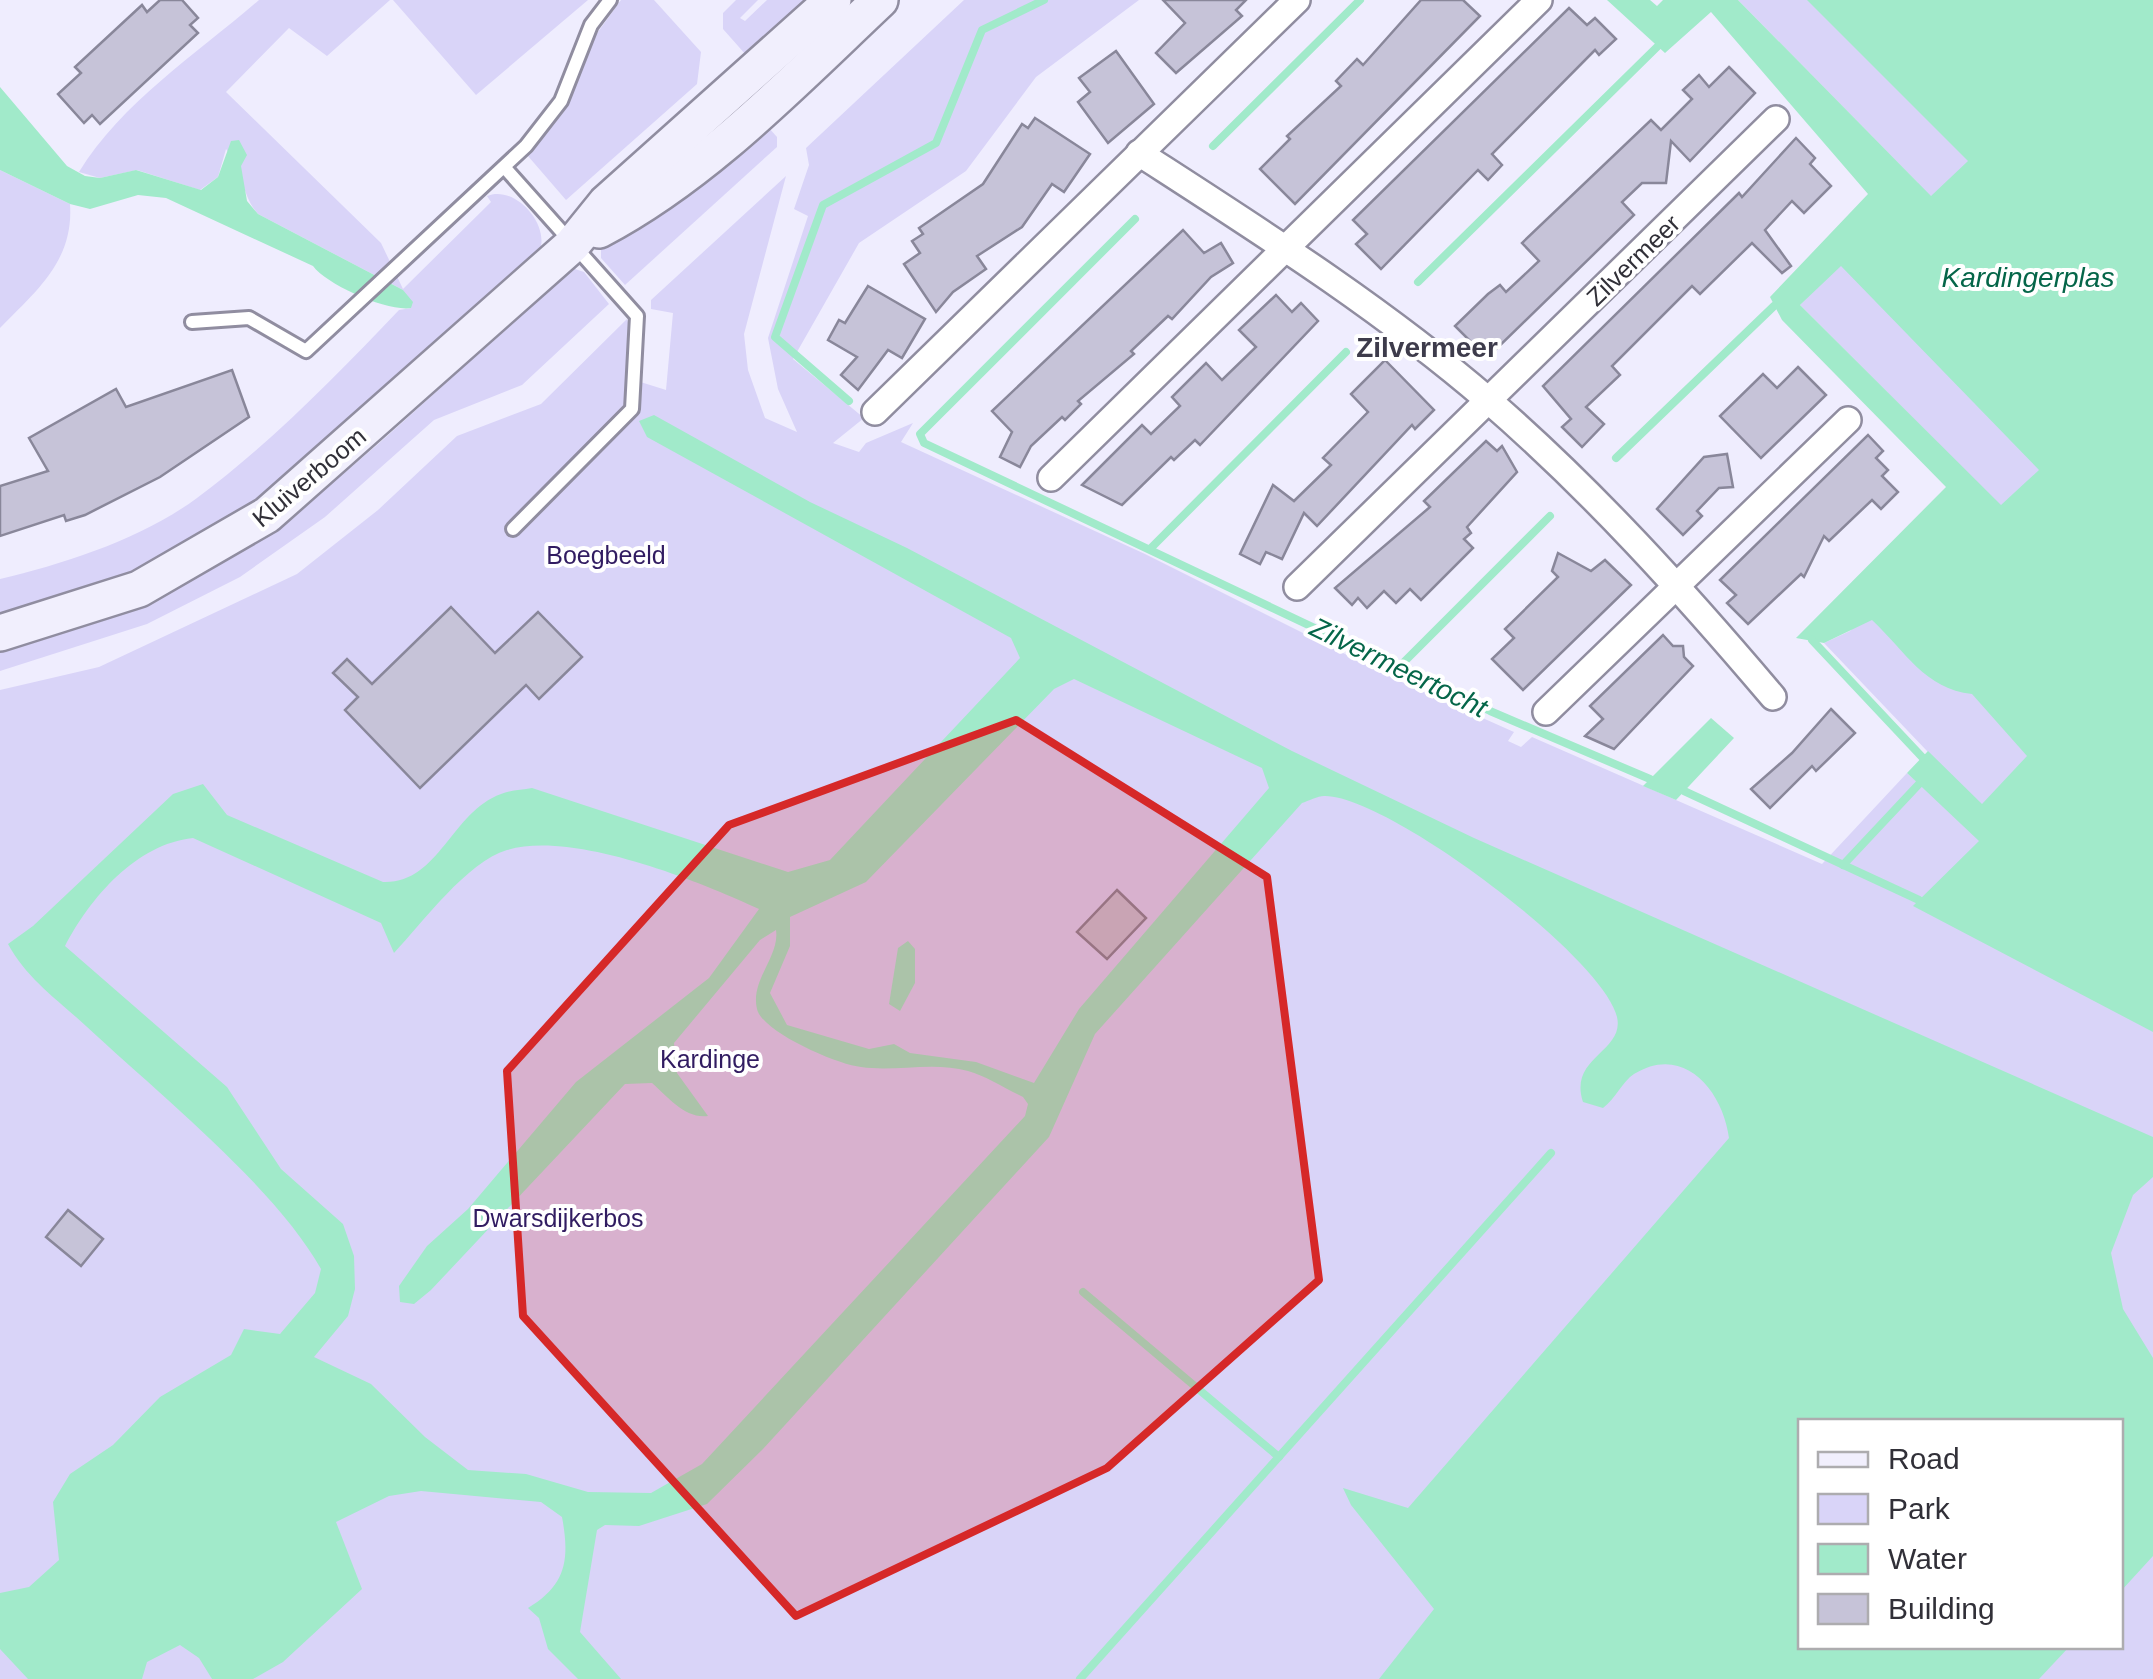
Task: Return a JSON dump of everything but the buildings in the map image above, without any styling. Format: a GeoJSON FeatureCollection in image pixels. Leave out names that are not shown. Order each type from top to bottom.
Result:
{"type":"FeatureCollection","features":[{"type":"Feature","properties":{"kind":"main road","name":"Kluiverboom"},"geometry":{"type":"LineString","coordinates":[[0,633],[45,622],[139,588],[226,542],[268,514],[572,245],[606,203],[833,0]]}},
{"type":"Feature","properties":{"kind":"main road","name":"Kluiverboom"},"geometry":{"type":"LineString","coordinates":[[572,245],[626,216],[700,160],[880,0]]}},
{"type":"Feature","properties":{"kind":"street"},"geometry":{"type":"LineString","coordinates":[[875,412],[1297,0]]}},
{"type":"Feature","properties":{"kind":"street"},"geometry":{"type":"LineString","coordinates":[[1050,478],[1539,0]]}},
{"type":"Feature","properties":{"kind":"street","name":"Zilvermeer"},"geometry":{"type":"LineString","coordinates":[[1298,587],[1776,120]]}},
{"type":"Feature","properties":{"kind":"street"},"geometry":{"type":"LineString","coordinates":[[1139,154],[1287,248],[1489,401],[1678,584],[1773,697]]}},
{"type":"Feature","properties":{"kind":"street"},"geometry":{"type":"LineString","coordinates":[[1546,712],[1848,420]]}},
{"type":"Feature","properties":{"kind":"lane"},"geometry":{"type":"LineString","coordinates":[[192,322],[249,318],[306,351],[505,168],[560,101],[591,25],[610,0]]}},
{"type":"Feature","properties":{"kind":"lane"},"geometry":{"type":"LineString","coordinates":[[505,168],[638,316],[632,409],[513,529]]}},
{"type":"Feature","properties":{"kind":"highlighted area"},"geometry":{"type":"Polygon","coordinates":[[[1016,720],[1267,877],[1319,1280],[1107,1468],[796,1616],[523,1316],[507,1071],[729,825],[1016,720]]]}},
{"type":"Feature","properties":{"kind":"green space"},"geometry":{"type":"Polygon","coordinates":[[[259,0],[390,0],[327,56],[289,28],[226,92],[381,243],[403,289],[491,202],[487,196],[507,196],[526,207],[538,226],[541,246],[327,445],[250,508],[185,548],[127,576],[0,615],[0,579],[103,548],[175,513],[277,432],[399,310],[411,308],[403,290],[258,214],[226,149],[218,177],[200,190],[137,170],[100,178],[79,172],[139,101],[259,0]]]}},
{"type":"Feature","properties":{"kind":"green space"},"geometry":{"type":"Polygon","coordinates":[[[393,0],[588,0],[476,95],[393,0]]]}},
{"type":"Feature","properties":{"kind":"green space"},"geometry":{"type":"Polygon","coordinates":[[[621,0],[654,0],[701,52],[697,84],[566,200],[528,156],[562,114],[595,36],[621,0]]]}},
{"type":"Feature","properties":{"kind":"green space"},"geometry":{"type":"Polygon","coordinates":[[[736,0],[758,0],[740,18],[745,21],[767,0],[818,0],[754,64],[723,29],[723,13],[736,0]]]}},
{"type":"Feature","properties":{"kind":"green space","name":"Kardinge"},"geometry":{"type":"Polygon","coordinates":[[[964,0],[1139,0],[1036,77],[966,171],[859,243],[793,359],[864,418],[833,443],[859,452],[866,443],[913,423],[901,442],[1145,554],[1395,679],[1514,732],[1508,741],[1521,747],[1532,737],[1822,864],[1907,773],[1928,792],[1948,773],[1824,643],[1850,631],[1988,493],[1800,305],[1918,183],[1738,0],[2153,0],[2153,1679],[0,1679],[0,690],[99,667],[297,574],[378,510],[457,436],[541,404],[627,319],[633,337],[631,379],[666,390],[673,313],[651,309],[651,300],[786,176],[744,334],[748,370],[765,418],[797,432],[778,389],[768,338],[808,216],[794,209],[809,165],[806,148],[964,0]]]}},
{"type":"Feature","properties":{"kind":"green space"},"geometry":{"type":"Polygon","coordinates":[[[761,119],[777,137],[777,147],[625,285],[601,258],[601,244],[761,119]]]}},
{"type":"Feature","properties":{"kind":"green space"},"geometry":{"type":"Polygon","coordinates":[[[0,170],[70,204],[70,224],[50,274],[0,328],[0,170]]]}},
{"type":"Feature","properties":{"kind":"green space"},"geometry":{"type":"Polygon","coordinates":[[[567,271],[584,272],[609,304],[522,385],[434,420],[325,517],[240,577],[147,624],[0,671],[0,649],[76,627],[151,599],[250,544],[345,472],[567,271]]]}},
{"type":"Feature","properties":{"kind":"water","name":"Kardingerplas"},"geometry":{"type":"Polygon","coordinates":[[[1607,0],[1650,0],[1657,6],[1663,0],[1738,0],[1931,196],[1968,161],[1807,0],[2153,0],[2153,1032],[1913,906],[1979,841],[1907,773],[1928,751],[1982,804],[2027,756],[1972,694],[1956,691],[1929,677],[1872,620],[1824,643],[1796,638],[1946,487],[1782,320],[1770,297],[1868,194],[1711,12],[1665,53],[1607,0]],[[1841,266],[1800,305],[2001,505],[2039,470],[1841,266]]]}},
{"type":"Feature","properties":{"kind":"water"},"geometry":{"type":"Polygon","coordinates":[[[0,87],[67,166],[85,176],[100,178],[136,170],[201,190],[218,177],[231,141],[239,140],[247,155],[241,166],[247,201],[258,214],[403,290],[413,302],[411,308],[388,306],[359,296],[313,266],[166,198],[138,195],[90,209],[70,204],[0,170],[0,87]]]}},
{"type":"Feature","properties":{"kind":"water"},"geometry":{"type":"Polygon","coordinates":[[[654,415],[810,502],[907,548],[1292,751],[1474,838],[2153,1137],[2153,1177],[2133,1195],[2111,1253],[2123,1309],[2153,1358],[2153,1556],[2123,1589],[2123,1419],[1798,1419],[1798,1649],[2067,1649],[2039,1679],[1379,1679],[1434,1609],[1351,1505],[1343,1488],[1408,1508],[1729,1138],[1719,1104],[1709,1089],[1684,1068],[1669,1064],[1634,1074],[1603,1108],[1583,1102],[1583,1075],[1617,1029],[1617,1017],[1603,990],[1574,956],[1534,920],[1440,849],[1354,802],[1324,796],[1302,803],[1095,1034],[1049,1137],[763,1449],[707,1504],[639,1526],[605,1525],[597,1530],[580,1632],[621,1679],[578,1679],[548,1649],[539,1618],[528,1608],[550,1590],[562,1570],[562,1517],[541,1502],[421,1491],[389,1496],[336,1522],[362,1589],[283,1662],[253,1679],[212,1679],[199,1658],[180,1645],[147,1662],[142,1679],[28,1679],[0,1649],[0,1593],[29,1587],[59,1560],[53,1502],[70,1474],[113,1445],[160,1397],[231,1355],[244,1329],[280,1334],[315,1293],[321,1269],[301,1238],[245,1174],[43,988],[8,944],[33,926],[173,794],[203,784],[227,815],[383,882],[402,880],[418,872],[484,803],[505,793],[532,788],[788,872],[830,860],[1020,658],[1011,638],[647,437],[639,421],[654,415]],[[1074,679],[1054,689],[866,882],[790,917],[790,946],[770,993],[787,1025],[869,1049],[894,1044],[910,1053],[976,1062],[1034,1083],[1079,1009],[1269,788],[1262,768],[1074,679]],[[193,838],[152,851],[117,876],[101,892],[65,946],[227,1087],[281,1169],[343,1224],[354,1256],[355,1289],[348,1316],[314,1357],[371,1384],[425,1437],[468,1470],[526,1474],[588,1492],[651,1493],[702,1464],[1025,1116],[1028,1104],[1023,1097],[975,1073],[941,1067],[850,1065],[802,1046],[772,1027],[757,1009],[756,998],[774,949],[776,930],[760,940],[674,1043],[677,1073],[708,1116],[684,1111],[652,1083],[625,1084],[431,1290],[414,1304],[400,1302],[399,1286],[427,1246],[468,1209],[576,1082],[709,978],[759,909],[635,861],[599,852],[534,846],[507,850],[477,867],[446,894],[394,953],[381,923],[193,838]]]}},
{"type":"Feature","properties":{"kind":"water"},"geometry":{"type":"Polygon","coordinates":[[[1711,718],[1734,738],[1676,800],[1643,786],[1711,718]]]}},
{"type":"Feature","properties":{"kind":"water"},"geometry":{"type":"Polygon","coordinates":[[[908,941],[915,949],[915,983],[900,1011],[889,1004],[898,948],[908,941]]]}},
{"type":"Feature","properties":{"kind":"waterway"},"geometry":{"type":"LineString","coordinates":[[849,401],[775,337],[823,205],[936,143],[982,30],[1044,0]]}},
{"type":"Feature","properties":{"kind":"waterway"},"geometry":{"type":"LineString","coordinates":[[1213,146],[1360,0]]}},
{"type":"Feature","properties":{"kind":"waterway"},"geometry":{"type":"LineString","coordinates":[[1418,282],[1658,46]]}},
{"type":"Feature","properties":{"kind":"waterway"},"geometry":{"type":"LineString","coordinates":[[1135,219],[920,434],[924,443],[1490,711],[1650,779]]}},
{"type":"Feature","properties":{"kind":"waterway"},"geometry":{"type":"LineString","coordinates":[[1616,458],[1774,306]]}},
{"type":"Feature","properties":{"kind":"waterway"},"geometry":{"type":"LineString","coordinates":[[1151,548],[1346,352]]}},
{"type":"Feature","properties":{"kind":"waterway"},"geometry":{"type":"LineString","coordinates":[[1401,665],[1550,516]]}},
{"type":"Feature","properties":{"kind":"waterway"},"geometry":{"type":"LineString","coordinates":[[1812,640],[1922,757]]}},
{"type":"Feature","properties":{"kind":"waterway"},"geometry":{"type":"LineString","coordinates":[[1843,865],[1919,784]]}},
{"type":"Feature","properties":{"kind":"waterway","name":"Zilvermeertocht"},"geometry":{"type":"LineString","coordinates":[[1684,791],[1919,900]]}},
{"type":"Feature","properties":{"kind":"waterway"},"geometry":{"type":"LineString","coordinates":[[1080,1679],[1551,1153]]}},
{"type":"Feature","properties":{"kind":"waterway"},"geometry":{"type":"LineString","coordinates":[[1083,1292],[1279,1457]]}},
{"type":"Feature","properties":{"kind":"district","name":"Zilvermeer"},"geometry":{"type":"Point","coordinates":[1427,347]}},
{"type":"Feature","properties":{"kind":"park label","name":"Boegbeeld"},"geometry":{"type":"Point","coordinates":[606,555]}},
{"type":"Feature","properties":{"kind":"park label","name":"Dwarsdijkerbos"},"geometry":{"type":"Point","coordinates":[558,1218]}}]}
